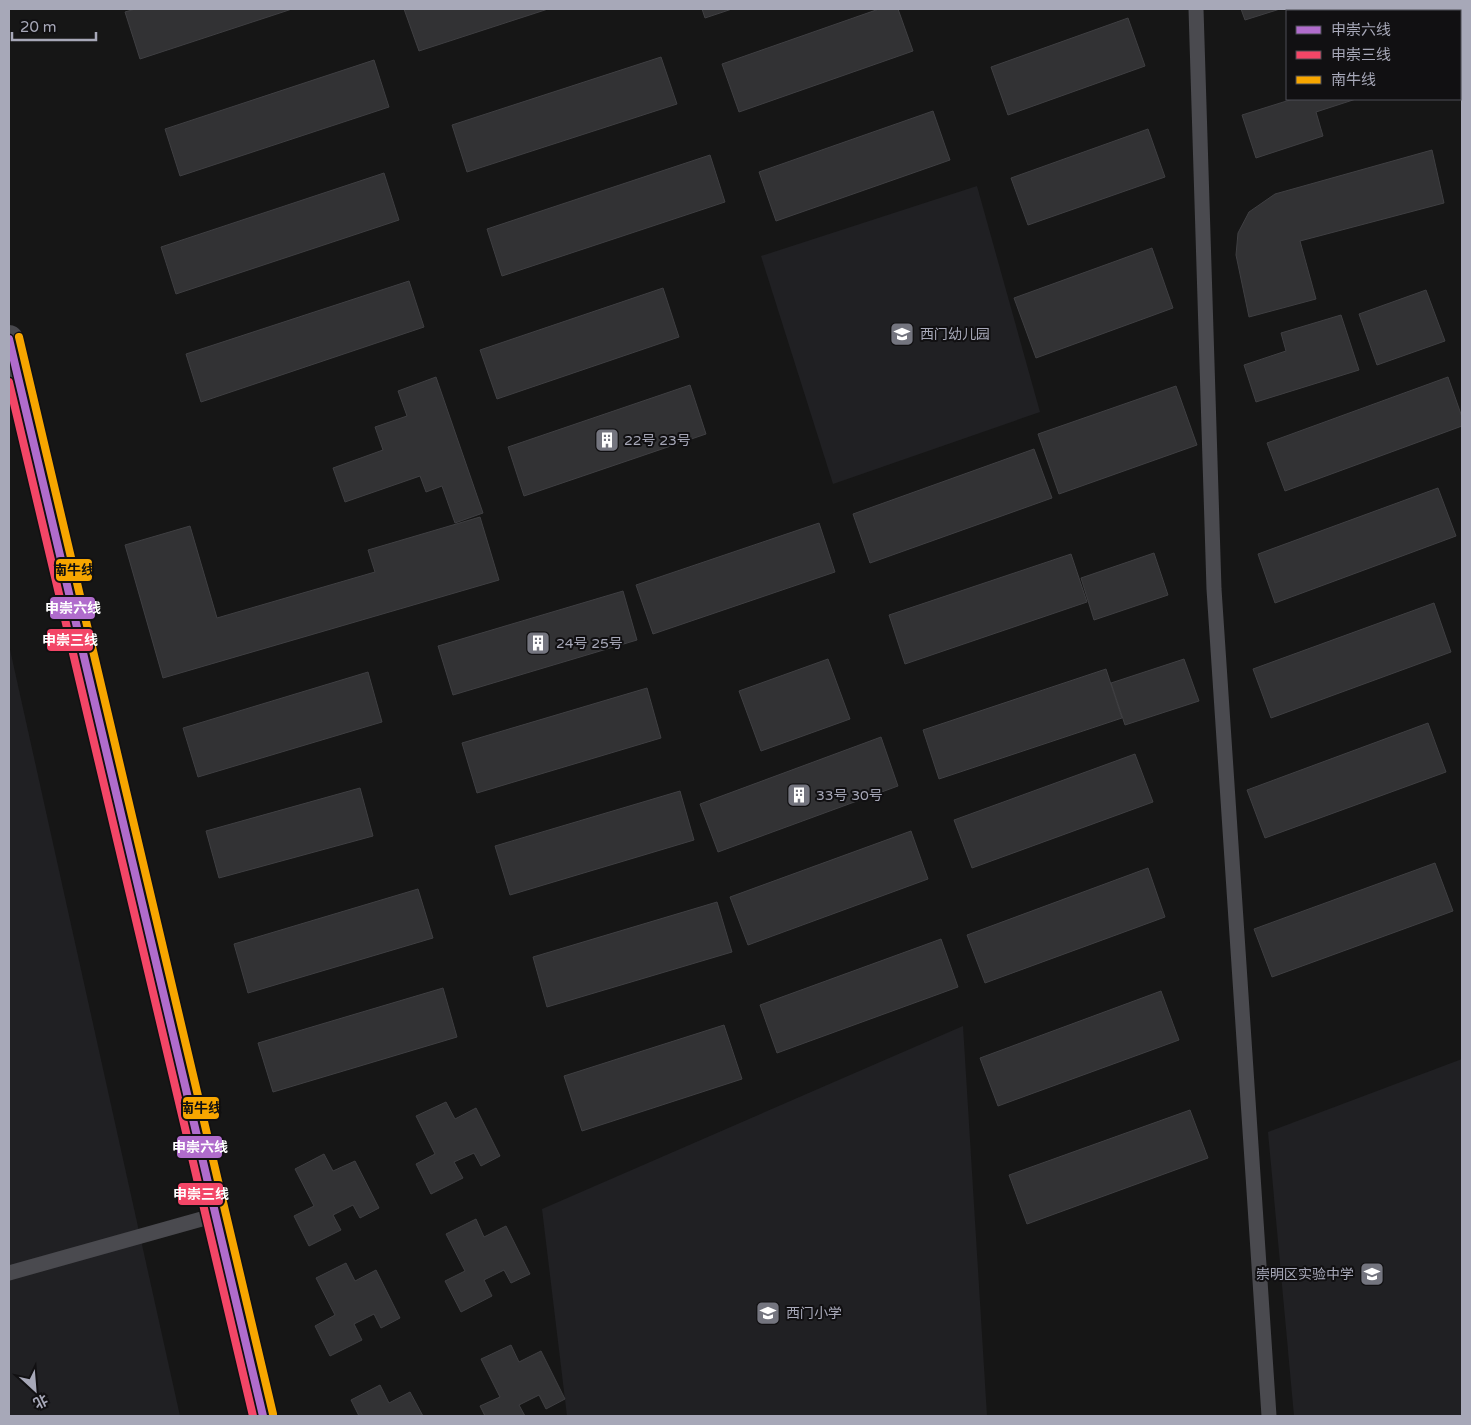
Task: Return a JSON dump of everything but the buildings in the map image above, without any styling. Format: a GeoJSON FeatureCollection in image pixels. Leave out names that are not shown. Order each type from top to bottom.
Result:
{"type":"FeatureCollection","features":[{"type":"Feature","properties":{"kind":"main road"},"geometry":{"type":"LineString","coordinates":[[9,339],[263,1416]]}},
{"type":"Feature","properties":{"kind":"lane"},"geometry":{"type":"LineString","coordinates":[[1196,9],[1214,589],[1269,1416]]}},
{"type":"Feature","properties":{"kind":"lane"},"geometry":{"type":"LineString","coordinates":[[9,1273],[216,1216]]}},
{"type":"Feature","properties":{"kind":"shaded area","name":"西门幼儿园"},"geometry":{"type":"Polygon","coordinates":[[[977,186],[1040,412],[833,484],[761,256],[977,186]]]}},
{"type":"Feature","properties":{"kind":"shaded area"},"geometry":{"type":"Polygon","coordinates":[[[9,645],[180,1416],[9,1416],[9,645]]]}},
{"type":"Feature","properties":{"kind":"shaded area","name":"西门小学"},"geometry":{"type":"Polygon","coordinates":[[[963,1026],[987,1416],[567,1416],[542,1209],[963,1026]]]}},
{"type":"Feature","properties":{"kind":"shaded area","name":"崇明区实验中学"},"geometry":{"type":"Polygon","coordinates":[[[1462,1059],[1462,1416],[1294,1416],[1268,1132],[1462,1059]]]}},
{"type":"Feature","properties":{"kind":"transit line","name":"南牛线"},"geometry":{"type":"LineString","coordinates":[[19,337],[273,1414]]}},
{"type":"Feature","properties":{"kind":"transit line","name":"申崇六线"},"geometry":{"type":"LineString","coordinates":[[9,339],[263,1416]]}},
{"type":"Feature","properties":{"kind":"transit line","name":"申崇三线"},"geometry":{"type":"LineString","coordinates":[[9,382],[253,1416]]}},
{"type":"Feature","properties":{"kind":"place","name":"西门幼儿园"},"geometry":{"type":"Point","coordinates":[902,334]}},
{"type":"Feature","properties":{"kind":"place","name":"22号 23号"},"geometry":{"type":"Point","coordinates":[607,440]}},
{"type":"Feature","properties":{"kind":"place","name":"24号 25号"},"geometry":{"type":"Point","coordinates":[538,643]}},
{"type":"Feature","properties":{"kind":"place","name":"33号 30号"},"geometry":{"type":"Point","coordinates":[799,795]}},
{"type":"Feature","properties":{"kind":"place","name":"崇明区实验中学"},"geometry":{"type":"Point","coordinates":[1372,1274]}},
{"type":"Feature","properties":{"kind":"place","name":"西门小学"},"geometry":{"type":"Point","coordinates":[768,1313]}}]}
